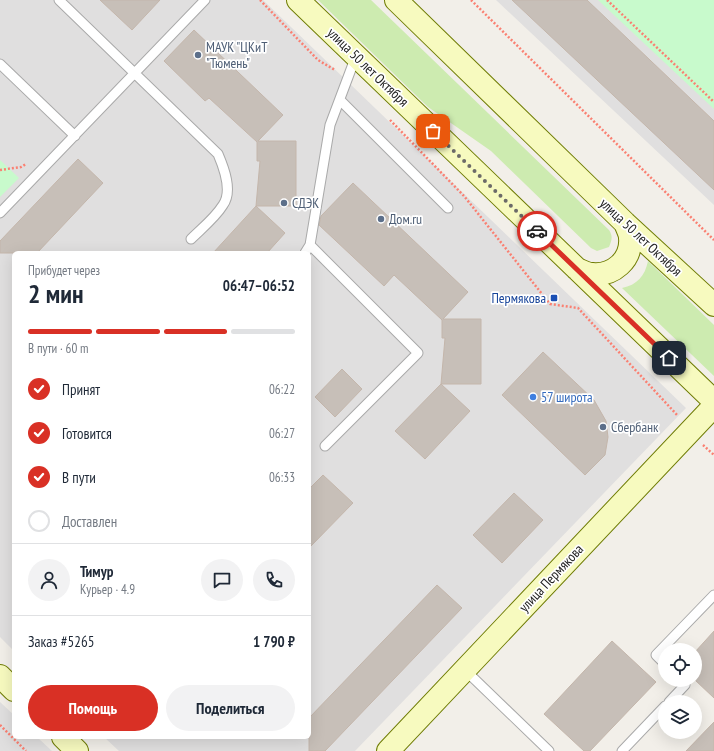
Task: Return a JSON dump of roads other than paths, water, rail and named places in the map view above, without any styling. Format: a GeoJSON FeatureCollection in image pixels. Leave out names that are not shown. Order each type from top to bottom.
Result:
{"type":"FeatureCollection","features":[{"type":"Feature","properties":{"kind":"main road","name":"улица 50 лет Октября"},"geometry":{"type":"LineString","coordinates":[[298,0],[714,401]]}},
{"type":"Feature","properties":{"kind":"main road","name":"улица 50 лет Октября"},"geometry":{"type":"LineString","coordinates":[[406,3],[424,27],[625,224],[713,302]]}},
{"type":"Feature","properties":{"kind":"main road"},"geometry":{"type":"LineString","coordinates":[[577,269],[592,274],[607,274],[620,266],[629,253],[630,238],[625,224]]}},
{"type":"Feature","properties":{"kind":"main road","name":"улица Пермякова"},"geometry":{"type":"LineString","coordinates":[[388,751],[714,406]]}},
{"type":"Feature","properties":{"kind":"main road"},"geometry":{"type":"LineString","coordinates":[[0,676],[12,688]]}},
{"type":"Feature","properties":{"kind":"main road"},"geometry":{"type":"LineString","coordinates":[[65,739],[77,751]]}},
{"type":"Feature","properties":{"kind":"lane"},"geometry":{"type":"LineString","coordinates":[[59,0],[218,154],[225,170],[227,187],[224,204],[191,239]]}},
{"type":"Feature","properties":{"kind":"lane"},"geometry":{"type":"LineString","coordinates":[[0,213],[205,0]]}},
{"type":"Feature","properties":{"kind":"lane"},"geometry":{"type":"LineString","coordinates":[[308,249],[330,125],[356,56]]}},
{"type":"Feature","properties":{"kind":"lane"},"geometry":{"type":"LineString","coordinates":[[0,64],[75,136]]}},
{"type":"Feature","properties":{"kind":"lane"},"geometry":{"type":"LineString","coordinates":[[340,100],[448,208]]}},
{"type":"Feature","properties":{"kind":"lane"},"geometry":{"type":"LineString","coordinates":[[311,252],[418,353],[325,446]]}},
{"type":"Feature","properties":{"kind":"lane"},"geometry":{"type":"LineString","coordinates":[[668,643],[714,595]]}},
{"type":"Feature","properties":{"kind":"lane"},"geometry":{"type":"LineString","coordinates":[[465,670],[549,751]]}},
{"type":"Feature","properties":{"kind":"lane"},"geometry":{"type":"LineString","coordinates":[[676,695],[683,687]]}},
{"type":"Feature","properties":{"kind":"lane"},"geometry":{"type":"LineString","coordinates":[[622,751],[658,713]]}},
{"type":"Feature","properties":{"kind":"place","name":"МАУК \"ЦКиТ \"Тюмень\""},"geometry":{"type":"Point","coordinates":[198,55]}},
{"type":"Feature","properties":{"kind":"place","name":"СДЭК"},"geometry":{"type":"Point","coordinates":[284,203]}},
{"type":"Feature","properties":{"kind":"place","name":"Дом.ru"},"geometry":{"type":"Point","coordinates":[381,219]}},
{"type":"Feature","properties":{"kind":"place","name":"Пермякова"},"geometry":{"type":"Point","coordinates":[554,298]}},
{"type":"Feature","properties":{"kind":"place","name":"57 широта"},"geometry":{"type":"Point","coordinates":[533,397]}},
{"type":"Feature","properties":{"kind":"place","name":"Сбербанк"},"geometry":{"type":"Point","coordinates":[603,427]}}]}
